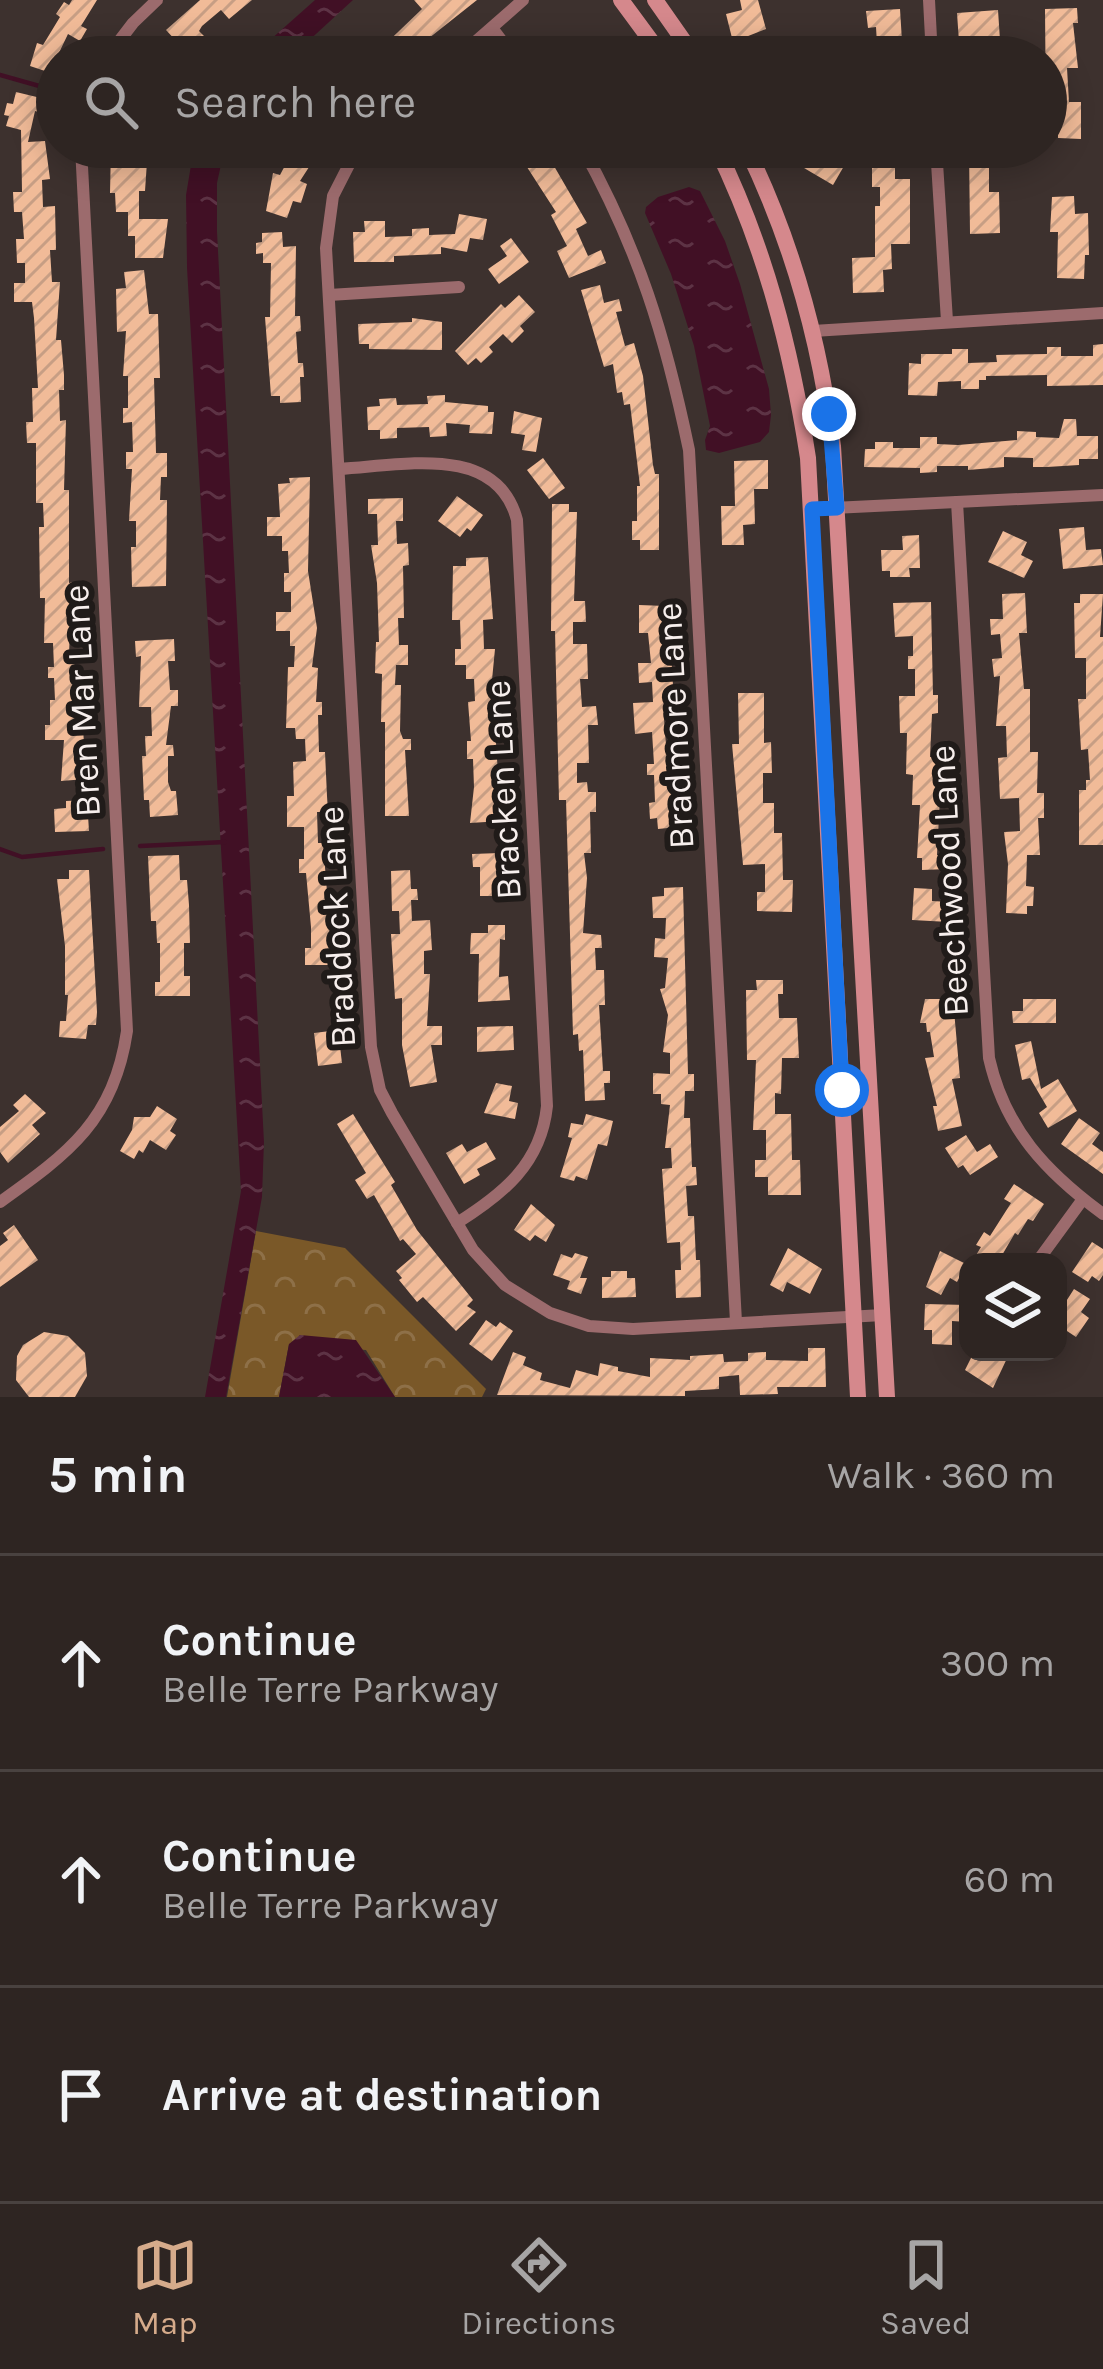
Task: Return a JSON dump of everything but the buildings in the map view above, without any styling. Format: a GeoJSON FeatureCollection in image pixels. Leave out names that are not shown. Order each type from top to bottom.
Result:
{"type":"FeatureCollection","features":[{"type":"Feature","properties":{"kind":"main road"},"geometry":{"type":"LineString","coordinates":[[621,0],[648,36]]}},
{"type":"Feature","properties":{"kind":"main road"},"geometry":{"type":"LineString","coordinates":[[655,0],[680,36]]}},
{"type":"Feature","properties":{"kind":"main road"},"geometry":{"type":"LineString","coordinates":[[726,168],[749,219],[781,314],[799,399],[812,509],[858,1397]]}},
{"type":"Feature","properties":{"kind":"main road"},"geometry":{"type":"LineString","coordinates":[[755,168],[785,238],[813,331],[829,414],[887,1397]]}},
{"type":"Feature","properties":{"kind":"street"},"geometry":{"type":"LineString","coordinates":[[122,36],[157,0]]}},
{"type":"Feature","properties":{"kind":"street"},"geometry":{"type":"LineString","coordinates":[[483,36],[523,0]]}},
{"type":"Feature","properties":{"kind":"street"},"geometry":{"type":"LineString","coordinates":[[928,0],[931,36]]}},
{"type":"Feature","properties":{"kind":"street"},"geometry":{"type":"LineString","coordinates":[[492,28],[498,36]]}},
{"type":"Feature","properties":{"kind":"street","name":"Bren Mar Lane"},"geometry":{"type":"LineString","coordinates":[[0,1202],[57,1162],[86,1132],[111,1093],[127,1031],[83,168]]}},
{"type":"Feature","properties":{"kind":"street","name":"Braddock Lane"},"geometry":{"type":"LineString","coordinates":[[345,168],[330,208],[328,295],[375,1071],[392,1113],[492,1273],[518,1295],[568,1320],[633,1329],[883,1315]]}},
{"type":"Feature","properties":{"kind":"street","name":"Bradmore Lane"},"geometry":{"type":"LineString","coordinates":[[594,168],[644,272],[689,450],[736,1322]]}},
{"type":"Feature","properties":{"kind":"street"},"geometry":{"type":"LineString","coordinates":[[938,168],[946,321]]}},
{"type":"Feature","properties":{"kind":"street"},"geometry":{"type":"LineString","coordinates":[[328,295],[459,287]]}},
{"type":"Feature","properties":{"kind":"street"},"geometry":{"type":"LineString","coordinates":[[813,331],[1103,313]]}},
{"type":"Feature","properties":{"kind":"street","name":"Bracken Lane"},"geometry":{"type":"LineString","coordinates":[[339,469],[435,464],[473,469],[502,490],[517,520],[547,1106],[543,1133],[521,1173],[492,1201],[457,1223]]}},
{"type":"Feature","properties":{"kind":"street"},"geometry":{"type":"LineString","coordinates":[[812,509],[1103,495]]}},
{"type":"Feature","properties":{"kind":"street","name":"Beechwood Lane"},"geometry":{"type":"LineString","coordinates":[[957,502],[988,1058],[1000,1099],[1026,1145],[1103,1214]]}},
{"type":"Feature","properties":{"kind":"street"},"geometry":{"type":"LineString","coordinates":[[1044,1253],[1083,1199]]}},
{"type":"Feature","properties":{"kind":"green space"},"geometry":{"type":"Polygon","coordinates":[[[256,1231],[345,1248],[486,1389],[482,1397],[395,1397],[366,1350],[289,1344],[279,1397],[227,1397],[256,1231]]]}},
{"type":"Feature","properties":{"kind":"water"},"geometry":{"type":"Polygon","coordinates":[[[315,0],[353,0],[314,36],[275,36],[315,0]]]}},
{"type":"Feature","properties":{"kind":"water"},"geometry":{"type":"Polygon","coordinates":[[[190,168],[220,168],[217,231],[264,1142],[262,1197],[226,1397],[205,1397],[241,1191],[186,195],[190,168]]]}},
{"type":"Feature","properties":{"kind":"water"},"geometry":{"type":"Polygon","coordinates":[[[689,187],[700,191],[725,241],[769,389],[769,432],[760,442],[719,453],[706,450],[710,426],[694,346],[645,213],[658,197],[689,187]]]}},
{"type":"Feature","properties":{"kind":"water"},"geometry":{"type":"Polygon","coordinates":[[[300,1335],[356,1340],[395,1397],[279,1397],[289,1344],[300,1335]]]}},
{"type":"Feature","properties":{"kind":"waterway"},"geometry":{"type":"LineString","coordinates":[[0,75],[36,85]]}},
{"type":"Feature","properties":{"kind":"waterway"},"geometry":{"type":"LineString","coordinates":[[140,846],[225,842]]}},
{"type":"Feature","properties":{"kind":"waterway"},"geometry":{"type":"LineString","coordinates":[[0,849],[22,857],[103,849]]}},
{"type":"Feature","properties":{"kind":"route"},"geometry":{"type":"LineString","coordinates":[[829,414],[837,508],[812,509],[842,1090]]}}]}
